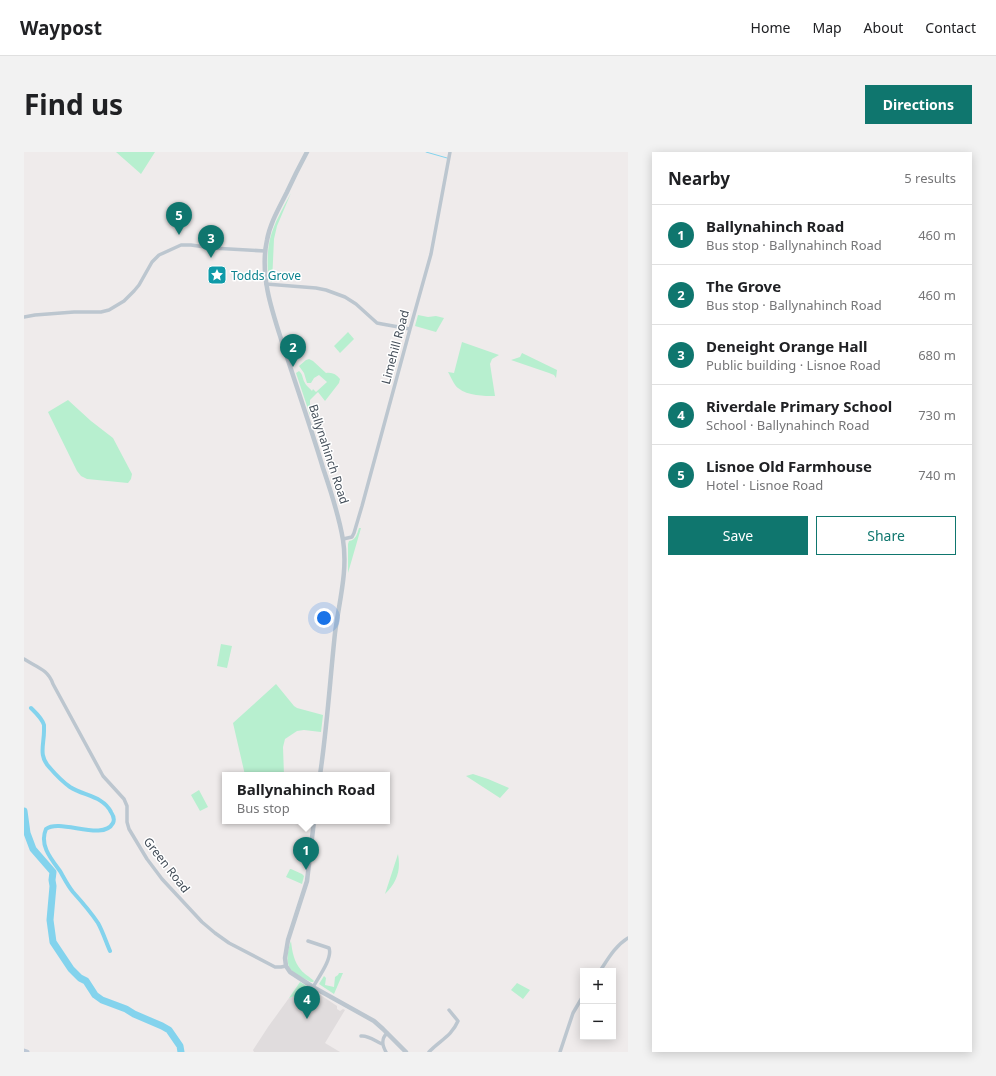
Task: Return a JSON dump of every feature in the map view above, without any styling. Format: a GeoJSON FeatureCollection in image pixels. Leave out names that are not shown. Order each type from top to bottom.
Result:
{"type":"FeatureCollection","features":[{"type":"Feature","properties":{"kind":"street","name":"Ballynahinch Road"},"geometry":{"type":"LineString","coordinates":[[307,152],[276,214],[267,240],[265,264],[266,284],[274,316],[333,500],[343,539],[345,557],[320,772]]}},
{"type":"Feature","properties":{"kind":"street","name":"Limehill Road"},"geometry":{"type":"LineString","coordinates":[[343,539],[352,537],[354,534],[431,254],[450,152]]}},
{"type":"Feature","properties":{"kind":"street"},"geometry":{"type":"LineString","coordinates":[[24,318],[43,314],[101,312],[109,310],[124,301],[140,285],[152,262],[159,255],[181,245],[265,251]]}},
{"type":"Feature","properties":{"kind":"street"},"geometry":{"type":"LineString","coordinates":[[266,284],[326,290],[349,299],[378,323],[410,329]]}},
{"type":"Feature","properties":{"kind":"street","name":"Green Road"},"geometry":{"type":"LineString","coordinates":[[24,659],[46,671],[52,678],[53,684],[103,776],[124,799],[127,806],[127,822],[129,829],[147,859],[162,879],[202,922],[229,943],[275,967],[286,966]]}},
{"type":"Feature","properties":{"kind":"street"},"geometry":{"type":"LineString","coordinates":[[314,824],[306,881],[288,940],[285,958],[286,966],[290,972],[313,987],[368,1017],[406,1052]]}},
{"type":"Feature","properties":{"kind":"street"},"geometry":{"type":"LineString","coordinates":[[602,968],[617,947],[628,938]]}},
{"type":"Feature","properties":{"kind":"street"},"geometry":{"type":"LineString","coordinates":[[311,948],[310,941],[329,948],[330,952],[325,966],[313,987]]}},
{"type":"Feature","properties":{"kind":"street"},"geometry":{"type":"LineString","coordinates":[[560,1052],[572,1017],[580,1002]]}},
{"type":"Feature","properties":{"kind":"street"},"geometry":{"type":"LineString","coordinates":[[429,1052],[455,1028],[458,1021],[448,1010]]}},
{"type":"Feature","properties":{"kind":"street"},"geometry":{"type":"LineString","coordinates":[[386,1052],[382,1044],[383,1038],[387,1033]]}},
{"type":"Feature","properties":{"kind":"street"},"geometry":{"type":"LineString","coordinates":[[361,1036],[367,1037],[382,1044]]}},
{"type":"Feature","properties":{"kind":"shaded area"},"geometry":{"type":"Polygon","coordinates":[[[313,990],[337,1006],[337,1009],[340,1011],[343,1009],[345,1010],[325,1043],[340,1052],[254,1052],[253,1050],[289,998],[313,990]]]}},
{"type":"Feature","properties":{"kind":"green space"},"geometry":{"type":"Polygon","coordinates":[[[116,152],[155,152],[141,174],[116,152]]]}},
{"type":"Feature","properties":{"kind":"green space"},"geometry":{"type":"Polygon","coordinates":[[[291,193],[277,226],[274,239],[272,282],[269,280],[268,265],[268,249],[270,239],[276,221],[291,193]]]}},
{"type":"Feature","properties":{"kind":"green space"},"geometry":{"type":"Polygon","coordinates":[[[418,315],[444,318],[436,332],[415,326],[418,315]]]}},
{"type":"Feature","properties":{"kind":"green space"},"geometry":{"type":"Polygon","coordinates":[[[348,332],[354,339],[340,353],[334,346],[348,332]]]}},
{"type":"Feature","properties":{"kind":"green space"},"geometry":{"type":"Polygon","coordinates":[[[462,342],[499,355],[492,359],[490,364],[495,396],[466,393],[458,388],[454,383],[448,372],[454,373],[462,342]]]}},
{"type":"Feature","properties":{"kind":"green space"},"geometry":{"type":"Polygon","coordinates":[[[522,353],[557,370],[556,378],[554,375],[549,373],[511,360],[520,357],[522,353]]]}},
{"type":"Feature","properties":{"kind":"green space"},"geometry":{"type":"Polygon","coordinates":[[[309,359],[326,373],[334,374],[340,379],[339,383],[325,401],[318,392],[310,400],[310,415],[296,373],[299,371],[300,372],[306,384],[312,391],[313,389],[316,392],[327,382],[319,375],[314,378],[311,383],[307,383],[304,373],[299,366],[309,359]]]}},
{"type":"Feature","properties":{"kind":"green space"},"geometry":{"type":"Polygon","coordinates":[[[68,400],[91,421],[113,438],[132,474],[128,483],[87,479],[81,476],[77,471],[48,412],[68,400]]]}},
{"type":"Feature","properties":{"kind":"green space"},"geometry":{"type":"Polygon","coordinates":[[[359,528],[361,528],[348,573],[348,544],[349,541],[356,536],[359,528]]]}},
{"type":"Feature","properties":{"kind":"green space"},"geometry":{"type":"Polygon","coordinates":[[[221,644],[232,646],[227,668],[217,666],[221,644]]]}},
{"type":"Feature","properties":{"kind":"green space"},"geometry":{"type":"Polygon","coordinates":[[[276,684],[297,708],[323,715],[321,732],[304,730],[297,731],[285,739],[283,747],[284,772],[244,772],[233,723],[276,684]]]}},
{"type":"Feature","properties":{"kind":"green space"},"geometry":{"type":"Polygon","coordinates":[[[473,774],[509,788],[500,798],[466,776],[473,774]]]}},
{"type":"Feature","properties":{"kind":"green space"},"geometry":{"type":"Polygon","coordinates":[[[199,790],[208,807],[200,811],[191,795],[199,790]]]}},
{"type":"Feature","properties":{"kind":"green space"},"geometry":{"type":"Polygon","coordinates":[[[398,854],[399,866],[397,876],[393,885],[385,894],[398,854]]]}},
{"type":"Feature","properties":{"kind":"green space"},"geometry":{"type":"Polygon","coordinates":[[[290,869],[304,876],[302,884],[286,877],[290,869]]]}},
{"type":"Feature","properties":{"kind":"green space"},"geometry":{"type":"Polygon","coordinates":[[[291,941],[297,964],[302,971],[314,981],[313,982],[298,975],[289,967],[288,956],[291,941]]]}},
{"type":"Feature","properties":{"kind":"green space"},"geometry":{"type":"Polygon","coordinates":[[[339,973],[343,973],[334,994],[319,984],[324,976],[326,978],[325,985],[334,987],[335,977],[339,973]]]}},
{"type":"Feature","properties":{"kind":"green space"},"geometry":{"type":"Polygon","coordinates":[[[300,982],[313,990],[289,998],[300,982]]]}},
{"type":"Feature","properties":{"kind":"green space"},"geometry":{"type":"Polygon","coordinates":[[[517,983],[530,990],[523,999],[511,990],[517,983]]]}},
{"type":"Feature","properties":{"kind":"waterway"},"geometry":{"type":"LineString","coordinates":[[426,152],[447,158]]}},
{"type":"Feature","properties":{"kind":"waterway"},"geometry":{"type":"LineString","coordinates":[[31,708],[44,725],[42,750],[46,764],[70,787],[98,799],[108,807],[114,817],[113,823],[108,828],[91,830],[52,826],[46,829],[44,835],[47,852],[69,887],[98,923],[110,951]]}},
{"type":"Feature","properties":{"kind":"waterway"},"geometry":{"type":"LineString","coordinates":[[24,811],[27,833],[33,849],[53,872],[50,920],[53,942],[71,969],[80,978],[86,981],[95,995],[102,1000],[126,1009],[169,1030],[180,1046],[181,1052]]}},
{"type":"Feature","properties":{"kind":"place","name":"Lisnoe Old Farmhouse"},"geometry":{"type":"Point","coordinates":[179,235]}},
{"type":"Feature","properties":{"kind":"place","name":"Deneight Orange Hall"},"geometry":{"type":"Point","coordinates":[211,258]}},
{"type":"Feature","properties":{"kind":"place","name":"Todds Grove"},"geometry":{"type":"Point","coordinates":[217,275]}},
{"type":"Feature","properties":{"kind":"place","name":"The Grove"},"geometry":{"type":"Point","coordinates":[293,367]}},
{"type":"Feature","properties":{"kind":"place","name":"Ballynahinch Road"},"geometry":{"type":"Point","coordinates":[306,870]}},
{"type":"Feature","properties":{"kind":"place","name":"Riverdale Primary School"},"geometry":{"type":"Point","coordinates":[307,1019]}}]}
